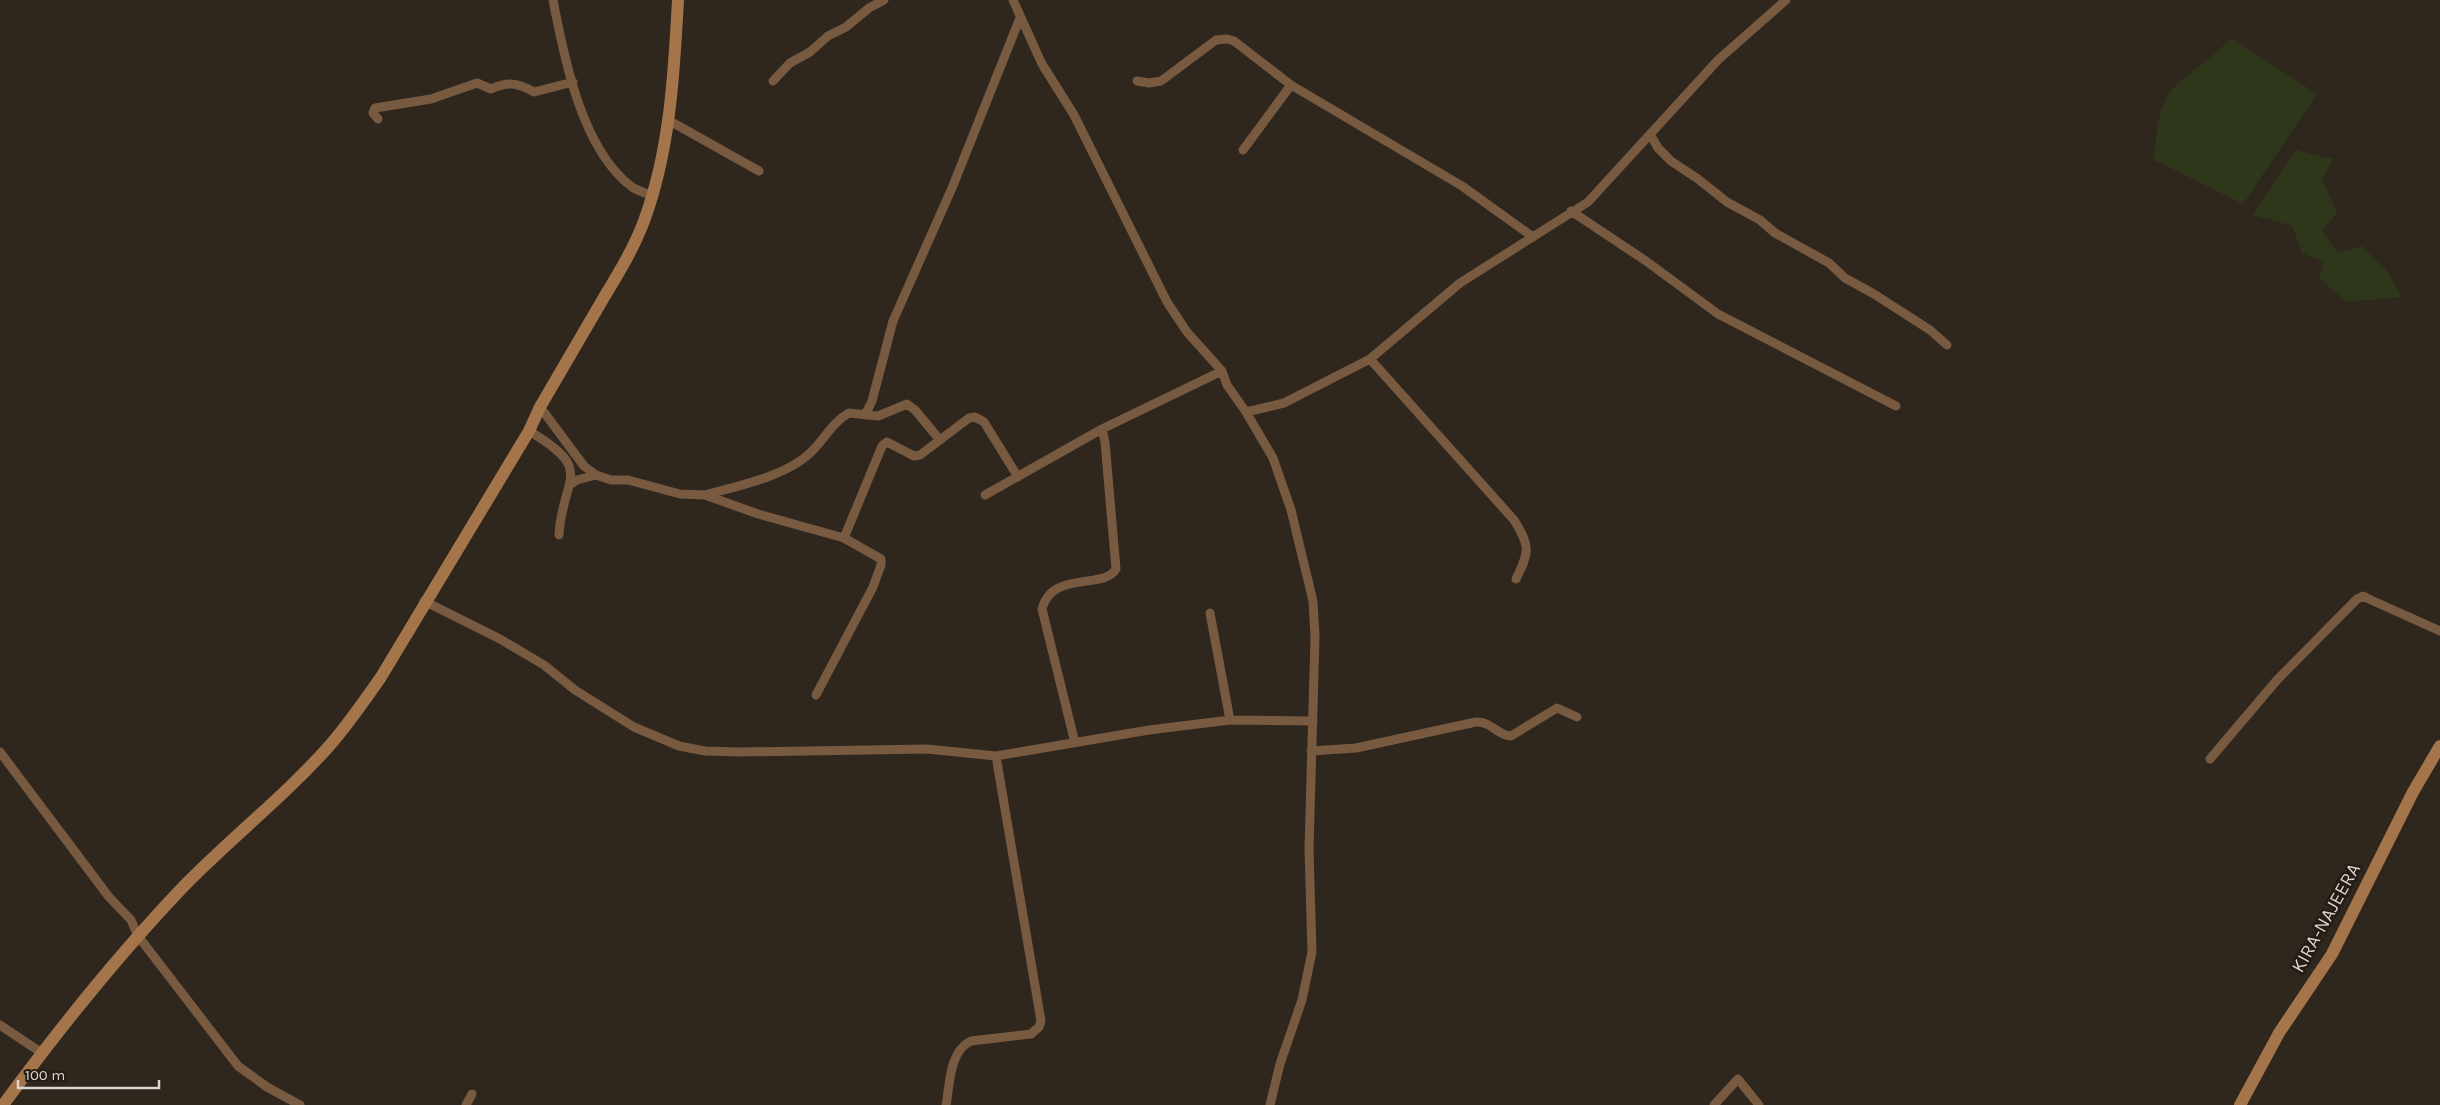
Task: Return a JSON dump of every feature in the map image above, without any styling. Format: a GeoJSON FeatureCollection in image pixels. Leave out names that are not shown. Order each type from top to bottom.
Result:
{"type":"FeatureCollection","features":[{"type":"Feature","properties":{"kind":"street"},"geometry":{"type":"LineString","coordinates":[[554,0],[573,82],[591,136],[606,162],[633,188],[653,196]]}},
{"type":"Feature","properties":{"kind":"street"},"geometry":{"type":"LineString","coordinates":[[3,1105],[42,1052],[138,936],[185,886],[279,797],[331,744],[381,677],[424,601],[529,431],[540,407],[626,260],[644,223],[653,196],[668,120],[678,0]]}},
{"type":"Feature","properties":{"kind":"street"},"geometry":{"type":"LineString","coordinates":[[773,81],[790,63],[810,52],[828,36],[846,27],[869,8],[884,0]]}},
{"type":"Feature","properties":{"kind":"street"},"geometry":{"type":"LineString","coordinates":[[1013,0],[1042,64],[1074,115],[1167,302],[1187,332],[1222,371],[1227,385],[1246,412],[1273,458],[1283,482],[1313,601],[1315,637],[1309,850],[1312,952],[1302,1000],[1280,1064],[1270,1105]]}},
{"type":"Feature","properties":{"kind":"street"},"geometry":{"type":"LineString","coordinates":[[1246,412],[1284,403],[1370,359],[1446,294],[1571,211],[1588,202],[1718,60],[1786,0]]}},
{"type":"Feature","properties":{"kind":"street"},"geometry":{"type":"LineString","coordinates":[[865,415],[872,401],[893,321],[952,188],[1020,18]]}},
{"type":"Feature","properties":{"kind":"street"},"geometry":{"type":"LineString","coordinates":[[1137,81],[1150,83],[1161,81],[1216,40],[1227,39],[1234,41],[1291,85],[1462,186],[1533,237]]}},
{"type":"Feature","properties":{"kind":"street"},"geometry":{"type":"LineString","coordinates":[[378,119],[373,113],[375,108],[431,99],[477,83],[491,89],[500,85],[517,83],[534,92],[573,82]]}},
{"type":"Feature","properties":{"kind":"street"},"geometry":{"type":"LineString","coordinates":[[1243,150],[1291,85]]}},
{"type":"Feature","properties":{"kind":"street"},"geometry":{"type":"LineString","coordinates":[[668,120],[759,171]]}},
{"type":"Feature","properties":{"kind":"street"},"geometry":{"type":"LineString","coordinates":[[1650,134],[1658,148],[1671,161],[1727,202],[1760,220],[1775,233],[1829,263],[1845,278],[1930,330],[1947,345]]}},
{"type":"Feature","properties":{"kind":"street"},"geometry":{"type":"LineString","coordinates":[[1571,211],[1646,261],[1718,314],[1896,406]]}},
{"type":"Feature","properties":{"kind":"street"},"geometry":{"type":"LineString","coordinates":[[1370,359],[1514,520],[1523,535],[1528,550],[1516,579]]}},
{"type":"Feature","properties":{"kind":"street"},"geometry":{"type":"LineString","coordinates":[[985,495],[1102,429],[1222,371]]}},
{"type":"Feature","properties":{"kind":"street"},"geometry":{"type":"LineString","coordinates":[[705,495],[754,481],[796,464],[810,454],[844,416],[852,412],[878,416],[907,404],[915,410],[940,440]]}},
{"type":"Feature","properties":{"kind":"street"},"geometry":{"type":"LineString","coordinates":[[540,407],[584,466],[596,475],[611,480],[628,480],[680,494],[705,495],[758,514],[844,538],[876,554],[881,559],[881,565],[872,587],[816,695]]}},
{"type":"Feature","properties":{"kind":"street"},"geometry":{"type":"LineString","coordinates":[[844,538],[882,446],[887,442],[914,456],[926,453],[969,418],[980,418],[1018,477]]}},
{"type":"Feature","properties":{"kind":"street"},"geometry":{"type":"LineString","coordinates":[[1075,743],[1042,609],[1049,593],[1059,588],[1109,575],[1116,569],[1105,442],[1102,429]]}},
{"type":"Feature","properties":{"kind":"street"},"geometry":{"type":"LineString","coordinates":[[529,431],[545,440],[564,457],[572,475],[560,518],[559,535]]}},
{"type":"Feature","properties":{"kind":"street"},"geometry":{"type":"LineString","coordinates":[[570,484],[596,475]]}},
{"type":"Feature","properties":{"kind":"street"},"geometry":{"type":"LineString","coordinates":[[2210,760],[2277,680],[2357,598],[2363,596],[2440,631]]}},
{"type":"Feature","properties":{"kind":"street"},"geometry":{"type":"LineString","coordinates":[[424,601],[500,639],[544,665],[575,690],[634,727],[679,746],[705,751],[927,749],[996,756],[1149,730],[1230,720],[1313,721]]}},
{"type":"Feature","properties":{"kind":"street"},"geometry":{"type":"LineString","coordinates":[[1210,613],[1230,720]]}},
{"type":"Feature","properties":{"kind":"street"},"geometry":{"type":"LineString","coordinates":[[1311,751],[1356,748],[1476,722],[1488,724],[1504,734],[1512,736],[1555,708],[1560,708],[1577,718]]}},
{"type":"Feature","properties":{"kind":"street","name":"KIRA-NAJEERA"},"geometry":{"type":"LineString","coordinates":[[2240,1105],[2279,1033],[2332,954],[2413,792],[2440,746]]}},
{"type":"Feature","properties":{"kind":"street"},"geometry":{"type":"LineString","coordinates":[[0,752],[109,897],[131,920],[138,936],[238,1066],[268,1087],[300,1105]]}},
{"type":"Feature","properties":{"kind":"street"},"geometry":{"type":"LineString","coordinates":[[946,1105],[955,1057],[964,1044],[971,1041],[1031,1034],[1039,1027],[1041,1021],[996,756]]}},
{"type":"Feature","properties":{"kind":"street"},"geometry":{"type":"LineString","coordinates":[[0,1025],[42,1052]]}},
{"type":"Feature","properties":{"kind":"street"},"geometry":{"type":"LineString","coordinates":[[1714,1105],[1738,1079],[1759,1105]]}},
{"type":"Feature","properties":{"kind":"street"},"geometry":{"type":"LineString","coordinates":[[466,1105],[472,1094]]}},
{"type":"Feature","properties":{"kind":"green space"},"geometry":{"type":"Polygon","coordinates":[[[2231,38],[2317,94],[2243,204],[2154,160],[2158,125],[2166,98],[2192,71],[2231,38]]]}},
{"type":"Feature","properties":{"kind":"green space"},"geometry":{"type":"Polygon","coordinates":[[[2296,150],[2334,159],[2322,179],[2337,213],[2322,231],[2338,253],[2363,246],[2386,270],[2402,297],[2347,302],[2319,278],[2324,262],[2302,253],[2292,226],[2253,215],[2296,150]]]}}]}
